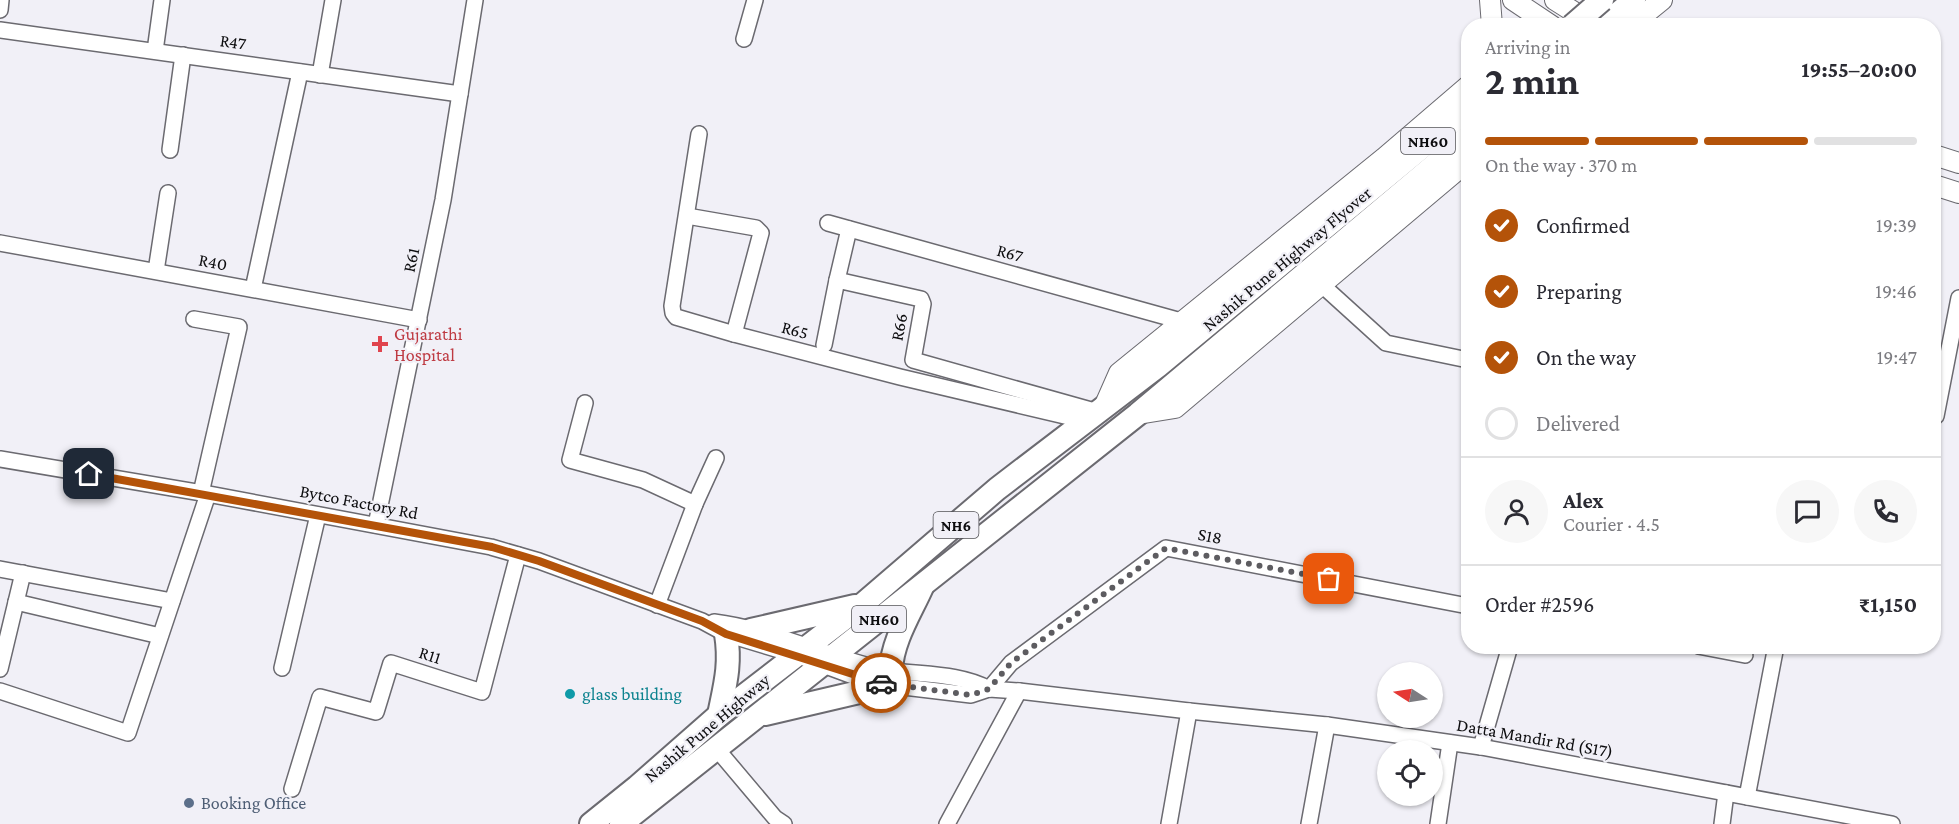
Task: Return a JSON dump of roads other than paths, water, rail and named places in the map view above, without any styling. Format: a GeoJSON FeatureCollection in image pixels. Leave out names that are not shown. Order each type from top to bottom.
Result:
{"type":"FeatureCollection","features":[{"type":"Feature","properties":{"kind":"highway"},"geometry":{"type":"LineString","coordinates":[[1566,8],[1602,0]]}},
{"type":"Feature","properties":{"kind":"highway"},"geometry":{"type":"LineString","coordinates":[[1613,18],[1634,0]]}},
{"type":"Feature","properties":{"kind":"highway","name":"Nashik Pune Highway Flyover"},"geometry":{"type":"LineString","coordinates":[[1096,413],[1158,366],[1461,115]]}},
{"type":"Feature","properties":{"kind":"highway","name":"Nashik Pune Highway Flyover"},"geometry":{"type":"LineString","coordinates":[[1138,414],[1461,143]]}},
{"type":"Feature","properties":{"kind":"highway","name":"Nashik Pune Highway"},"geometry":{"type":"LineString","coordinates":[[591,824],[719,715],[863,604],[997,489],[1096,413]]}},
{"type":"Feature","properties":{"kind":"highway","name":"Nashik Pune Highway"},"geometry":{"type":"LineString","coordinates":[[621,824],[1138,414]]}},
{"type":"Feature","properties":{"kind":"highway"},"geometry":{"type":"LineString","coordinates":[[757,716],[890,678],[892,656],[924,582]]}},
{"type":"Feature","properties":{"kind":"highway"},"geometry":{"type":"LineString","coordinates":[[751,630],[863,604]]}},
{"type":"Feature","properties":{"kind":"highway"},"geometry":{"type":"LineString","coordinates":[[719,715],[729,671],[726,634]]}},
{"type":"Feature","properties":{"kind":"main road"},"geometry":{"type":"LineString","coordinates":[[1490,0],[1491,18]]}},
{"type":"Feature","properties":{"kind":"main road"},"geometry":{"type":"LineString","coordinates":[[1513,0],[1538,18]]}},
{"type":"Feature","properties":{"kind":"main road"},"geometry":{"type":"LineString","coordinates":[[1640,18],[1662,0]]}},
{"type":"Feature","properties":{"kind":"main road"},"geometry":{"type":"LineString","coordinates":[[1554,18],[1566,8],[1582,18]]}},
{"type":"Feature","properties":{"kind":"main road"},"geometry":{"type":"LineString","coordinates":[[1096,413],[1119,373],[1384,158],[1461,92]]}},
{"type":"Feature","properties":{"kind":"main road"},"geometry":{"type":"LineString","coordinates":[[1941,158],[1959,164]]}},
{"type":"Feature","properties":{"kind":"main road"},"geometry":{"type":"LineString","coordinates":[[1138,414],[1175,408],[1461,167]]}},
{"type":"Feature","properties":{"kind":"main road"},"geometry":{"type":"LineString","coordinates":[[1941,187],[1959,193]]}},
{"type":"Feature","properties":{"kind":"street"},"geometry":{"type":"LineString","coordinates":[[0,10],[1,0]]}},
{"type":"Feature","properties":{"kind":"street"},"geometry":{"type":"LineString","coordinates":[[155,51],[162,0]]}},
{"type":"Feature","properties":{"kind":"street"},"geometry":{"type":"LineString","coordinates":[[320,75],[333,0]]}},
{"type":"Feature","properties":{"kind":"street","name":"R61"},"geometry":{"type":"LineString","coordinates":[[376,525],[444,200],[475,0]]}},
{"type":"Feature","properties":{"kind":"street"},"geometry":{"type":"LineString","coordinates":[[744,39],[754,0]]}},
{"type":"Feature","properties":{"kind":"street","name":"R47"},"geometry":{"type":"LineString","coordinates":[[0,30],[460,94]]}},
{"type":"Feature","properties":{"kind":"street"},"geometry":{"type":"LineString","coordinates":[[170,150],[183,55]]}},
{"type":"Feature","properties":{"kind":"street"},"geometry":{"type":"LineString","coordinates":[[253,289],[300,72]]}},
{"type":"Feature","properties":{"kind":"street","name":"R65"},"geometry":{"type":"LineString","coordinates":[[699,134],[672,306],[673,313],[681,319],[909,378],[1096,413]]}},
{"type":"Feature","properties":{"kind":"street"},"geometry":{"type":"LineString","coordinates":[[156,271],[168,193]]}},
{"type":"Feature","properties":{"kind":"street"},"geometry":{"type":"LineString","coordinates":[[687,216],[756,228],[761,233],[734,334]]}},
{"type":"Feature","properties":{"kind":"street","name":"R67"},"geometry":{"type":"LineString","coordinates":[[828,223],[1181,321]]}},
{"type":"Feature","properties":{"kind":"street"},"geometry":{"type":"LineString","coordinates":[[824,345],[849,229]]}},
{"type":"Feature","properties":{"kind":"street","name":"R40"},"geometry":{"type":"LineString","coordinates":[[0,243],[419,320]]}},
{"type":"Feature","properties":{"kind":"street","name":"R66"},"geometry":{"type":"LineString","coordinates":[[837,280],[921,299],[923,304],[913,360],[1096,413]]}},
{"type":"Feature","properties":{"kind":"street"},"geometry":{"type":"LineString","coordinates":[[1322,285],[1386,342],[1461,358]]}},
{"type":"Feature","properties":{"kind":"street"},"geometry":{"type":"LineString","coordinates":[[1941,390],[1959,298]]}},
{"type":"Feature","properties":{"kind":"street"},"geometry":{"type":"LineString","coordinates":[[0,691],[128,733],[205,493],[239,327],[194,319]]}},
{"type":"Feature","properties":{"kind":"street"},"geometry":{"type":"LineString","coordinates":[[909,378],[913,360]]}},
{"type":"Feature","properties":{"kind":"street"},"geometry":{"type":"LineString","coordinates":[[585,403],[570,460],[643,480],[694,504]]}},
{"type":"Feature","properties":{"kind":"street"},"geometry":{"type":"LineString","coordinates":[[657,605],[694,504],[716,458]]}},
{"type":"Feature","properties":{"kind":"street","name":"Bytco Factory Rd"},"geometry":{"type":"LineString","coordinates":[[0,459],[205,493],[492,547],[539,561],[702,621],[726,634],[803,650]]}},
{"type":"Feature","properties":{"kind":"street"},"geometry":{"type":"LineString","coordinates":[[282,668],[318,514]]}},
{"type":"Feature","properties":{"kind":"street","name":"S18"},"geometry":{"type":"LineString","coordinates":[[989,689],[1011,663],[1166,548],[1461,605]]}},
{"type":"Feature","properties":{"kind":"street","name":"R11"},"geometry":{"type":"LineString","coordinates":[[292,789],[320,697],[376,712],[391,663],[482,692],[518,555]]}},
{"type":"Feature","properties":{"kind":"street"},"geometry":{"type":"LineString","coordinates":[[0,569],[172,601]]}},
{"type":"Feature","properties":{"kind":"street"},"geometry":{"type":"LineString","coordinates":[[0,669],[23,573]]}},
{"type":"Feature","properties":{"kind":"street"},"geometry":{"type":"LineString","coordinates":[[16,602],[160,636]]}},
{"type":"Feature","properties":{"kind":"street","name":"Bytco Factory Rd"},"geometry":{"type":"LineString","coordinates":[[702,621],[729,624],[751,630],[803,650]]}},
{"type":"Feature","properties":{"kind":"street","name":"Datta Mandir Rd (S17)"},"geometry":{"type":"LineString","coordinates":[[803,650],[828,660],[890,678],[974,681],[989,689],[1327,725],[1481,747],[1862,821],[1892,824]]}},
{"type":"Feature","properties":{"kind":"street"},"geometry":{"type":"LineString","coordinates":[[1481,747],[1508,654]]}},
{"type":"Feature","properties":{"kind":"street"},"geometry":{"type":"LineString","coordinates":[[1740,654],[1745,655]]}},
{"type":"Feature","properties":{"kind":"street"},"geometry":{"type":"LineString","coordinates":[[1747,797],[1774,654]]}},
{"type":"Feature","properties":{"kind":"street"},"geometry":{"type":"LineString","coordinates":[[947,824],[1019,691]]}},
{"type":"Feature","properties":{"kind":"street"},"geometry":{"type":"LineString","coordinates":[[1168,824],[1190,711]]}},
{"type":"Feature","properties":{"kind":"street"},"geometry":{"type":"LineString","coordinates":[[1310,824],[1327,725]]}},
{"type":"Feature","properties":{"kind":"street"},"geometry":{"type":"LineString","coordinates":[[1438,824],[1450,743]]}},
{"type":"Feature","properties":{"kind":"street"},"geometry":{"type":"LineString","coordinates":[[716,748],[775,818],[784,824]]}},
{"type":"Feature","properties":{"kind":"street"},"geometry":{"type":"LineString","coordinates":[[1722,824],[1726,793]]}},
{"type":"Feature","properties":{"kind":"place","name":"Gujarathi Hospital"},"geometry":{"type":"Point","coordinates":[380,344]}},
{"type":"Feature","properties":{"kind":"place","name":"glass building"},"geometry":{"type":"Point","coordinates":[570,694]}},
{"type":"Feature","properties":{"kind":"place","name":"Booking Office"},"geometry":{"type":"Point","coordinates":[189,803]}}]}
